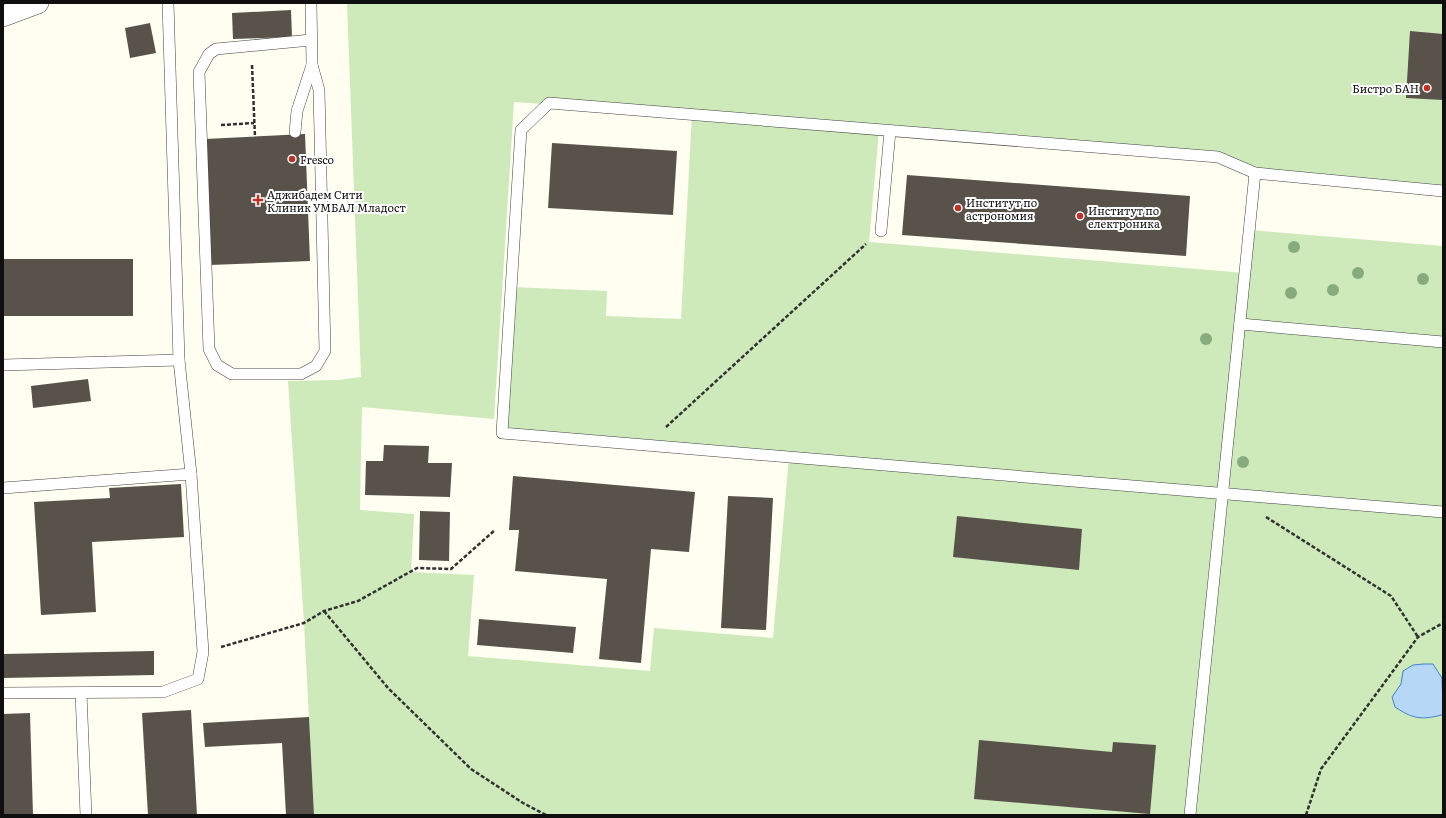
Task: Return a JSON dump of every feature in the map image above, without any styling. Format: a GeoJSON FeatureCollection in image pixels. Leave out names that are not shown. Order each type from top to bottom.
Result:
{"type":"FeatureCollection","features":[{"type":"Feature","properties":{"kind":"street"},"geometry":{"type":"LineString","coordinates":[[3,16],[38,3]]}},
{"type":"Feature","properties":{"kind":"lane"},"geometry":{"type":"LineString","coordinates":[[3,693],[163,692],[198,679],[203,652],[191,474],[179,360],[168,3]]}},
{"type":"Feature","properties":{"kind":"lane"},"geometry":{"type":"LineString","coordinates":[[311,3],[312,65],[319,90],[325,351],[316,366],[301,374],[232,374],[217,365],[209,349],[200,72],[209,54],[216,49],[311,40]]}},
{"type":"Feature","properties":{"kind":"lane"},"geometry":{"type":"LineString","coordinates":[[295,132],[297,111],[312,65]]}},
{"type":"Feature","properties":{"kind":"lane"},"geometry":{"type":"LineString","coordinates":[[1443,191],[1256,172],[1218,157],[549,103],[522,130],[502,433],[1443,512]]}},
{"type":"Feature","properties":{"kind":"lane"},"geometry":{"type":"LineString","coordinates":[[880,231],[890,131]]}},
{"type":"Feature","properties":{"kind":"lane"},"geometry":{"type":"LineString","coordinates":[[1190,815],[1256,172]]}},
{"type":"Feature","properties":{"kind":"lane"},"geometry":{"type":"LineString","coordinates":[[1240,324],[1443,342]]}},
{"type":"Feature","properties":{"kind":"lane"},"geometry":{"type":"LineString","coordinates":[[3,365],[179,360]]}},
{"type":"Feature","properties":{"kind":"lane"},"geometry":{"type":"LineString","coordinates":[[3,488],[191,474]]}},
{"type":"Feature","properties":{"kind":"lane"},"geometry":{"type":"LineString","coordinates":[[81,693],[86,815]]}},
{"type":"Feature","properties":{"kind":"path"},"geometry":{"type":"LineString","coordinates":[[252,62],[255,137]]}},
{"type":"Feature","properties":{"kind":"path"},"geometry":{"type":"LineString","coordinates":[[215,125],[254,124]]}},
{"type":"Feature","properties":{"kind":"path"},"geometry":{"type":"LineString","coordinates":[[647,445],[880,231]]}},
{"type":"Feature","properties":{"kind":"path"},"geometry":{"type":"LineString","coordinates":[[1260,514],[1391,596],[1418,637]]}},
{"type":"Feature","properties":{"kind":"path"},"geometry":{"type":"LineString","coordinates":[[203,652],[304,623],[324,611],[358,601],[417,568],[451,569],[495,530]]}},
{"type":"Feature","properties":{"kind":"path"},"geometry":{"type":"LineString","coordinates":[[324,611],[388,688],[472,769],[523,803],[546,815]]}},
{"type":"Feature","properties":{"kind":"path"},"geometry":{"type":"LineString","coordinates":[[1306,815],[1321,769],[1418,637],[1443,623]]}},
{"type":"Feature","properties":{"kind":"green space"},"geometry":{"type":"Polygon","coordinates":[[[347,3],[1443,3],[1443,190],[1266,173],[1229,158],[879,130],[869,242],[1245,273],[1250,230],[1443,246],[1443,815],[314,815],[304,623],[288,381],[338,380],[361,377],[347,3]],[[514,102],[494,419],[362,407],[360,510],[414,514],[411,572],[474,575],[468,656],[650,671],[654,628],[773,638],[789,457],[502,433],[511,287],[607,291],[606,316],[681,319],[692,114],[514,102]]]}},
{"type":"Feature","properties":{"kind":"water"},"geometry":{"type":"Polygon","coordinates":[[[1433,664],[1442,678],[1442,715],[1428,718],[1417,717],[1407,714],[1395,707],[1392,697],[1401,684],[1403,671],[1413,665],[1433,664]]]}},
{"type":"Feature","properties":{"kind":"building"},"geometry":{"type":"Polygon","coordinates":[[[291,10],[292,37],[233,39],[232,13],[291,10]]]}},
{"type":"Feature","properties":{"kind":"building"},"geometry":{"type":"Polygon","coordinates":[[[150,23],[156,53],[130,58],[125,28],[150,23]]]}},
{"type":"Feature","properties":{"kind":"building"},"geometry":{"type":"Polygon","coordinates":[[[1410,31],[1443,34],[1443,100],[1406,98],[1410,31]]]}},
{"type":"Feature","properties":{"kind":"building","name":"Аджибадем Сити Клиник УМБАЛ Младост"},"geometry":{"type":"Polygon","coordinates":[[[305,134],[310,261],[210,265],[205,139],[305,134]]]}},
{"type":"Feature","properties":{"kind":"building"},"geometry":{"type":"Polygon","coordinates":[[[552,143],[677,151],[673,215],[548,208],[552,143]]]}},
{"type":"Feature","properties":{"kind":"building"},"geometry":{"type":"Polygon","coordinates":[[[907,175],[1190,196],[1186,256],[902,235],[907,175]]]}},
{"type":"Feature","properties":{"kind":"building"},"geometry":{"type":"Polygon","coordinates":[[[3,259],[133,259],[133,316],[3,316],[3,259]]]}},
{"type":"Feature","properties":{"kind":"building"},"geometry":{"type":"Polygon","coordinates":[[[88,379],[91,401],[33,408],[31,386],[88,379]]]}},
{"type":"Feature","properties":{"kind":"building"},"geometry":{"type":"Polygon","coordinates":[[[384,445],[429,446],[428,463],[452,463],[450,497],[365,495],[366,461],[383,461],[384,445]]]}},
{"type":"Feature","properties":{"kind":"building"},"geometry":{"type":"Polygon","coordinates":[[[513,476],[695,492],[689,552],[651,549],[641,663],[599,659],[607,579],[515,571],[519,530],[509,530],[513,476]]]}},
{"type":"Feature","properties":{"kind":"building"},"geometry":{"type":"Polygon","coordinates":[[[181,484],[184,537],[92,542],[96,612],[41,615],[34,502],[110,498],[109,488],[181,484]]]}},
{"type":"Feature","properties":{"kind":"building"},"geometry":{"type":"Polygon","coordinates":[[[728,496],[773,498],[766,630],[721,628],[728,496]]]}},
{"type":"Feature","properties":{"kind":"building"},"geometry":{"type":"Polygon","coordinates":[[[420,511],[450,512],[449,561],[419,560],[420,511]]]}},
{"type":"Feature","properties":{"kind":"building"},"geometry":{"type":"Polygon","coordinates":[[[957,516],[1082,529],[1079,570],[953,557],[957,516]]]}},
{"type":"Feature","properties":{"kind":"building"},"geometry":{"type":"Polygon","coordinates":[[[479,619],[576,627],[573,653],[477,645],[479,619]]]}},
{"type":"Feature","properties":{"kind":"building"},"geometry":{"type":"Polygon","coordinates":[[[154,651],[154,675],[3,678],[3,654],[154,651]]]}},
{"type":"Feature","properties":{"kind":"building"},"geometry":{"type":"Polygon","coordinates":[[[191,710],[197,815],[148,815],[142,713],[191,710]]]}},
{"type":"Feature","properties":{"kind":"building"},"geometry":{"type":"Polygon","coordinates":[[[30,713],[33,815],[3,815],[3,714],[30,713]]]}},
{"type":"Feature","properties":{"kind":"building"},"geometry":{"type":"Polygon","coordinates":[[[309,717],[314,815],[286,815],[282,743],[205,747],[203,723],[309,717]]]}},
{"type":"Feature","properties":{"kind":"building"},"geometry":{"type":"Polygon","coordinates":[[[979,740],[1112,752],[1113,742],[1156,745],[1150,814],[974,799],[979,740]]]}},
{"type":"Feature","properties":{"kind":"place","name":"Бистро БАН"},"geometry":{"type":"Point","coordinates":[1427,88]}},
{"type":"Feature","properties":{"kind":"place","name":"Fresco"},"geometry":{"type":"Point","coordinates":[292,159]}},
{"type":"Feature","properties":{"kind":"place","name":"Аджибадем Сити Клиник УМБАЛ Младост"},"geometry":{"type":"Point","coordinates":[258,200]}},
{"type":"Feature","properties":{"kind":"place","name":"Институт по астрономия"},"geometry":{"type":"Point","coordinates":[958,208]}},
{"type":"Feature","properties":{"kind":"place","name":"Институт по електроника"},"geometry":{"type":"Point","coordinates":[1080,216]}}]}
